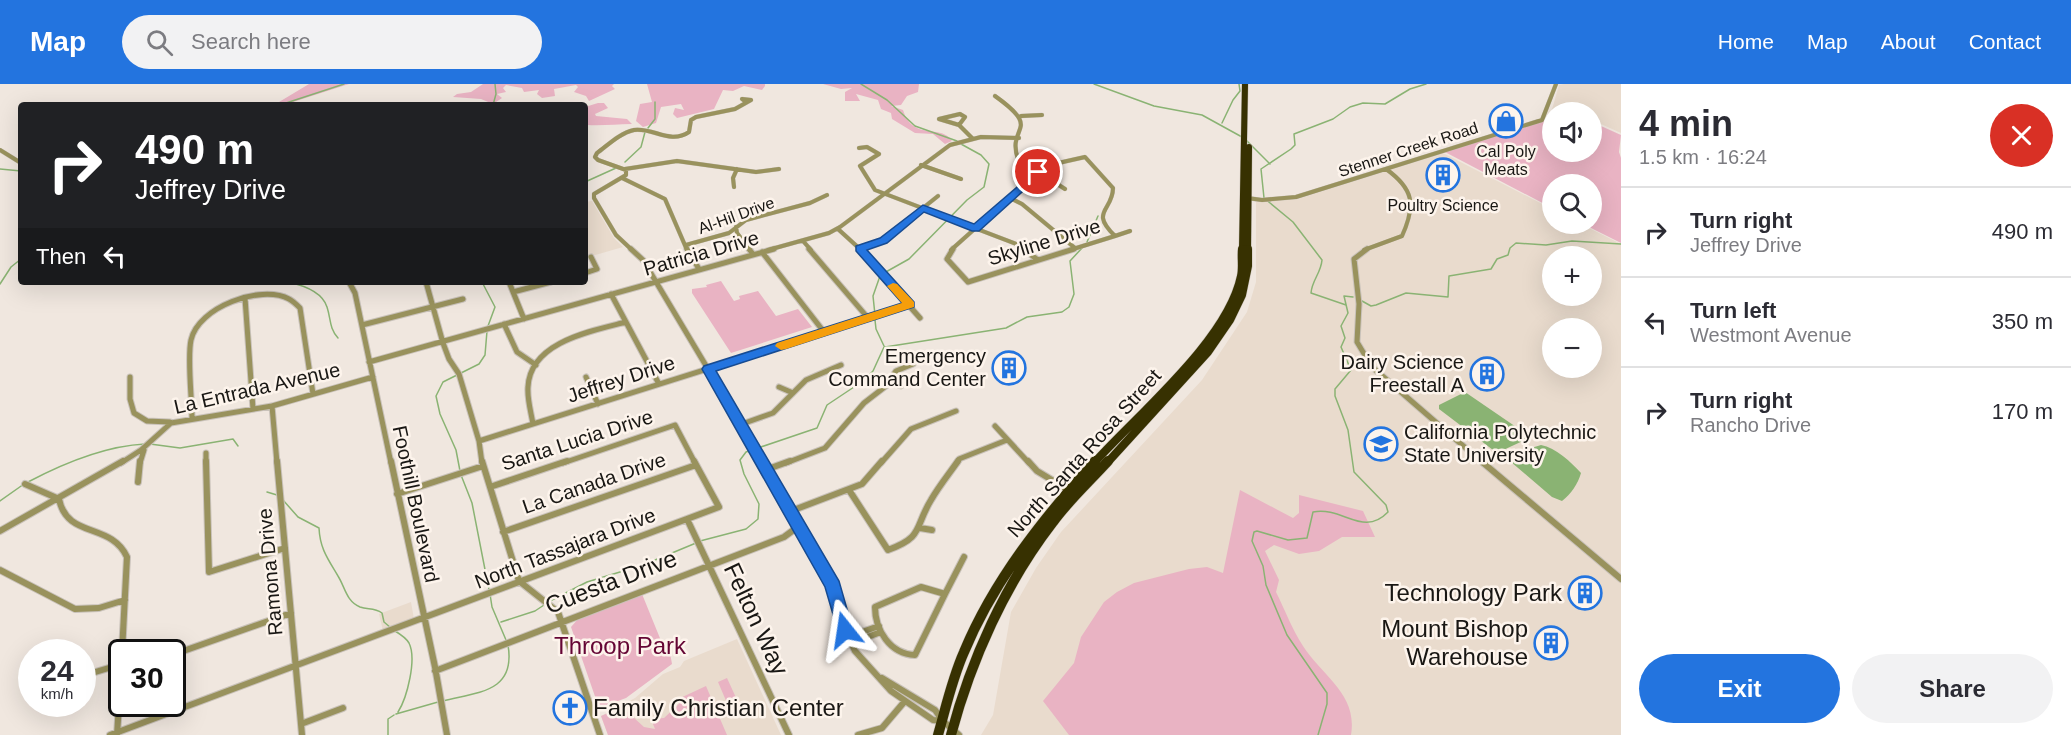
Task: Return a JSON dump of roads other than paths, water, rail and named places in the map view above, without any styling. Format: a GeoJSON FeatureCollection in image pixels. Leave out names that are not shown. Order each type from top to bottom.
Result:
{"type":"FeatureCollection","features":[{"type":"Feature","properties":{"kind":"highway","name":"North Santa Rosa Street"},"geometry":{"type":"LineString","coordinates":[[938,735],[966,645],[1004,572],[1032,532],[1073,493],[1208,351],[1230,320],[1247,277],[1247,84]]}},
{"type":"Feature","properties":{"kind":"highway","name":"North Santa Rosa Street"},"geometry":{"type":"LineString","coordinates":[[954,733],[977,658],[1009,587],[1031,550],[1073,493]]}},
{"type":"Feature","properties":{"kind":"street","name":"Stenner Creek Road"},"geometry":{"type":"LineString","coordinates":[[1246,198],[1269,200],[1299,196],[1542,120],[1556,84]]}},
{"type":"Feature","properties":{"kind":"street"},"geometry":{"type":"LineString","coordinates":[[995,96],[1014,108],[1021,116],[1023,123],[1015,149],[1017,157],[1024,165],[1065,189]]}},
{"type":"Feature","properties":{"kind":"street"},"geometry":{"type":"LineString","coordinates":[[746,102],[740,107],[727,111],[696,116],[691,120],[689,132],[683,136],[668,137],[641,129],[631,131],[596,154],[596,158],[599,162],[625,169],[677,161],[765,172],[779,169]]}},
{"type":"Feature","properties":{"kind":"street"},"geometry":{"type":"LineString","coordinates":[[1021,116],[1042,115]]}},
{"type":"Feature","properties":{"kind":"street"},"geometry":{"type":"LineString","coordinates":[[959,125],[966,116],[949,116],[939,119],[959,125],[972,138]]}},
{"type":"Feature","properties":{"kind":"street","name":"Patricia Drive"},"geometry":{"type":"LineString","coordinates":[[369,362],[838,229],[944,148],[972,138],[990,136],[1019,138]]}},
{"type":"Feature","properties":{"kind":"street"},"geometry":{"type":"LineString","coordinates":[[859,148],[867,147],[879,152],[876,158],[861,165],[873,187],[1021,247],[1038,260]]}},
{"type":"Feature","properties":{"kind":"street"},"geometry":{"type":"LineString","coordinates":[[0,150],[18,161]]}},
{"type":"Feature","properties":{"kind":"street"},"geometry":{"type":"LineString","coordinates":[[976,228],[1051,163],[1085,157],[1113,188],[1113,195],[1104,205],[1102,216],[1105,224],[1115,236]]}},
{"type":"Feature","properties":{"kind":"street"},"geometry":{"type":"LineString","coordinates":[[921,165],[961,180]]}},
{"type":"Feature","properties":{"kind":"street"},"geometry":{"type":"LineString","coordinates":[[1386,168],[1404,182],[1410,191],[1412,200],[1402,236],[1368,247],[1360,251],[1354,259],[1359,304],[1357,342],[1366,358],[1384,379],[1621,579]]}},
{"type":"Feature","properties":{"kind":"street"},"geometry":{"type":"LineString","coordinates":[[625,169],[626,173],[622,178],[598,189],[594,198],[616,235],[640,257],[768,469],[833,586],[849,640],[873,673],[891,691],[933,720],[943,721]]}},
{"type":"Feature","properties":{"kind":"street"},"geometry":{"type":"LineString","coordinates":[[734,187],[733,178],[737,169]]}},
{"type":"Feature","properties":{"kind":"street"},"geometry":{"type":"LineString","coordinates":[[622,178],[637,187],[664,197],[699,269]]}},
{"type":"Feature","properties":{"kind":"street","name":"Al-Hil Drive"},"geometry":{"type":"LineString","coordinates":[[686,245],[726,234],[746,220],[810,203],[827,195]]}},
{"type":"Feature","properties":{"kind":"street"},"geometry":{"type":"LineString","coordinates":[[860,249],[884,240],[938,196]]}},
{"type":"Feature","properties":{"kind":"street"},"geometry":{"type":"LineString","coordinates":[[1010,198],[1022,204],[1076,248]]}},
{"type":"Feature","properties":{"kind":"street"},"geometry":{"type":"LineString","coordinates":[[736,227],[737,233],[753,254]]}},
{"type":"Feature","properties":{"kind":"street","name":"Skyline Drive"},"geometry":{"type":"LineString","coordinates":[[976,228],[947,256],[948,262],[968,282],[1130,231]]}},
{"type":"Feature","properties":{"kind":"street"},"geometry":{"type":"LineString","coordinates":[[838,229],[860,249],[921,318]]}},
{"type":"Feature","properties":{"kind":"street"},"geometry":{"type":"LineString","coordinates":[[803,240],[868,318]]}},
{"type":"Feature","properties":{"kind":"street"},"geometry":{"type":"LineString","coordinates":[[762,252],[824,332]]}},
{"type":"Feature","properties":{"kind":"street"},"geometry":{"type":"LineString","coordinates":[[588,272],[597,269],[591,257]]}},
{"type":"Feature","properties":{"kind":"street","name":"Foothill Boulevard"},"geometry":{"type":"LineString","coordinates":[[351,285],[355,293],[362,325],[447,735]]}},
{"type":"Feature","properties":{"kind":"street"},"geometry":{"type":"LineString","coordinates":[[427,285],[442,341],[449,359],[458,371],[479,441],[483,466],[519,582],[531,594],[549,602],[563,621],[600,735]]}},
{"type":"Feature","properties":{"kind":"street"},"geometry":{"type":"LineString","coordinates":[[510,285],[524,319]]}},
{"type":"Feature","properties":{"kind":"street"},"geometry":{"type":"LineString","coordinates":[[513,292],[540,285]]}},
{"type":"Feature","properties":{"kind":"street"},"geometry":{"type":"LineString","coordinates":[[611,294],[659,384]]}},
{"type":"Feature","properties":{"kind":"street"},"geometry":{"type":"LineString","coordinates":[[192,418],[191,340],[194,330],[214,311],[245,298],[277,296],[289,298],[297,304],[301,312],[313,394]]}},
{"type":"Feature","properties":{"kind":"street"},"geometry":{"type":"LineString","coordinates":[[245,298],[253,409]]}},
{"type":"Feature","properties":{"kind":"street"},"geometry":{"type":"LineString","coordinates":[[362,325],[463,299]]}},
{"type":"Feature","properties":{"kind":"street","name":"Jeffrey Drive"},"geometry":{"type":"LineString","coordinates":[[479,441],[910,305]]}},
{"type":"Feature","properties":{"kind":"street"},"geometry":{"type":"LineString","coordinates":[[533,424],[528,383],[536,365],[563,341],[626,322]]}},
{"type":"Feature","properties":{"kind":"street"},"geometry":{"type":"LineString","coordinates":[[504,324],[517,352],[536,365]]}},
{"type":"Feature","properties":{"kind":"street"},"geometry":{"type":"LineString","coordinates":[[768,469],[825,448],[864,403],[889,382],[898,370],[912,364]]}},
{"type":"Feature","properties":{"kind":"street"},"geometry":{"type":"LineString","coordinates":[[742,424],[773,413],[810,377],[841,365]]}},
{"type":"Feature","properties":{"kind":"street"},"geometry":{"type":"LineString","coordinates":[[130,377],[129,403],[134,414],[148,421],[179,420]]}},
{"type":"Feature","properties":{"kind":"street","name":"La Entrada Avenue"},"geometry":{"type":"LineString","coordinates":[[0,531],[59,499],[149,444],[164,427],[179,420],[272,406],[373,377]]}},
{"type":"Feature","properties":{"kind":"street"},"geometry":{"type":"LineString","coordinates":[[586,377],[598,404]]}},
{"type":"Feature","properties":{"kind":"street"},"geometry":{"type":"LineString","coordinates":[[889,382],[901,386]]}},
{"type":"Feature","properties":{"kind":"street"},"geometry":{"type":"LineString","coordinates":[[779,387],[794,393]]}},
{"type":"Feature","properties":{"kind":"street","name":"Ramona Drive"},"geometry":{"type":"LineString","coordinates":[[272,406],[302,735]]}},
{"type":"Feature","properties":{"kind":"street"},"geometry":{"type":"LineString","coordinates":[[792,511],[849,490],[868,479],[911,429],[956,411]]}},
{"type":"Feature","properties":{"kind":"street","name":"Santa Lucia Drive"},"geometry":{"type":"LineString","coordinates":[[490,487],[675,425],[696,465]]}},
{"type":"Feature","properties":{"kind":"street"},"geometry":{"type":"LineString","coordinates":[[995,426],[1037,471],[1073,493]]}},
{"type":"Feature","properties":{"kind":"street"},"geometry":{"type":"LineString","coordinates":[[849,490],[888,550],[912,539],[921,528],[930,501],[957,462],[969,454],[1007,440]]}},
{"type":"Feature","properties":{"kind":"street"},"geometry":{"type":"LineString","coordinates":[[138,482],[140,459],[149,444]]}},
{"type":"Feature","properties":{"kind":"street"},"geometry":{"type":"LineString","coordinates":[[206,453],[209,572],[285,548]]}},
{"type":"Feature","properties":{"kind":"street"},"geometry":{"type":"LineString","coordinates":[[696,465],[718,507]]}},
{"type":"Feature","properties":{"kind":"street","name":"La Canada Drive"},"geometry":{"type":"LineString","coordinates":[[503,532],[696,465]]}},
{"type":"Feature","properties":{"kind":"street"},"geometry":{"type":"LineString","coordinates":[[397,494],[483,466]]}},
{"type":"Feature","properties":{"kind":"street"},"geometry":{"type":"LineString","coordinates":[[25,484],[59,499],[60,510],[69,522],[111,537],[123,545],[127,557],[123,639]]}},
{"type":"Feature","properties":{"kind":"street","name":"North Tassajara Drive"},"geometry":{"type":"LineString","coordinates":[[115,734],[718,507]]}},
{"type":"Feature","properties":{"kind":"street","name":"Felton Way"},"geometry":{"type":"LineString","coordinates":[[687,519],[789,735]]}},
{"type":"Feature","properties":{"kind":"street","name":"Cuesta Drive"},"geometry":{"type":"LineString","coordinates":[[435,671],[784,537],[799,526]]}},
{"type":"Feature","properties":{"kind":"street"},"geometry":{"type":"LineString","coordinates":[[921,528],[932,530]]}},
{"type":"Feature","properties":{"kind":"street"},"geometry":{"type":"LineString","coordinates":[[945,594],[921,587],[875,607],[874,613],[880,629],[895,650],[906,656],[915,655],[964,557]]}},
{"type":"Feature","properties":{"kind":"street"},"geometry":{"type":"LineString","coordinates":[[0,570],[75,609],[99,608],[125,600]]}},
{"type":"Feature","properties":{"kind":"street"},"geometry":{"type":"LineString","coordinates":[[186,650],[291,613]]}},
{"type":"Feature","properties":{"kind":"street"},"geometry":{"type":"LineString","coordinates":[[849,640],[880,629]]}},
{"type":"Feature","properties":{"kind":"street"},"geometry":{"type":"LineString","coordinates":[[873,673],[935,711],[954,733]]}},
{"type":"Feature","properties":{"kind":"street"},"geometry":{"type":"LineString","coordinates":[[858,735],[883,731],[905,701]]}},
{"type":"Feature","properties":{"kind":"street"},"geometry":{"type":"LineString","coordinates":[[301,724],[343,708]]}},
{"type":"Feature","properties":{"kind":"street"},"geometry":{"type":"LineString","coordinates":[[115,734],[116,717]]}},
{"type":"Feature","properties":{"kind":"waterway"},"geometry":{"type":"LineString","coordinates":[[289,102],[344,84]]}},
{"type":"Feature","properties":{"kind":"waterway"},"geometry":{"type":"LineString","coordinates":[[494,102],[495,84]]}},
{"type":"Feature","properties":{"kind":"waterway"},"geometry":{"type":"LineString","coordinates":[[861,84],[887,100],[915,126],[957,141]]}},
{"type":"Feature","properties":{"kind":"waterway"},"geometry":{"type":"LineString","coordinates":[[1094,84],[1154,106],[1202,115],[1242,137]]}},
{"type":"Feature","properties":{"kind":"waterway"},"geometry":{"type":"LineString","coordinates":[[1222,123],[1240,91],[1239,84]]}},
{"type":"Feature","properties":{"kind":"waterway"},"geometry":{"type":"LineString","coordinates":[[1269,163],[1295,145],[1294,134],[1333,119],[1350,107],[1363,103],[1385,104],[1410,89],[1426,84]]}},
{"type":"Feature","properties":{"kind":"waterway"},"geometry":{"type":"LineString","coordinates":[[648,128],[655,119],[655,102]]}},
{"type":"Feature","properties":{"kind":"waterway"},"geometry":{"type":"LineString","coordinates":[[625,162],[641,147],[645,132]]}},
{"type":"Feature","properties":{"kind":"waterway"},"geometry":{"type":"LineString","coordinates":[[1246,140],[1269,163]]}},
{"type":"Feature","properties":{"kind":"waterway"},"geometry":{"type":"LineString","coordinates":[[884,273],[909,259],[967,200],[984,187],[989,164],[981,155],[961,144]]}},
{"type":"Feature","properties":{"kind":"waterway"},"geometry":{"type":"LineString","coordinates":[[1269,163],[1261,169],[1264,198],[1293,222],[1322,260],[1311,293],[1346,305]]}},
{"type":"Feature","properties":{"kind":"waterway"},"geometry":{"type":"LineString","coordinates":[[588,181],[616,168]]}},
{"type":"Feature","properties":{"kind":"waterway"},"geometry":{"type":"LineString","coordinates":[[0,169],[18,171]]}},
{"type":"Feature","properties":{"kind":"waterway"},"geometry":{"type":"LineString","coordinates":[[1087,242],[1098,216]]}},
{"type":"Feature","properties":{"kind":"waterway"},"geometry":{"type":"LineString","coordinates":[[1362,301],[1371,306],[1406,293],[1448,297],[1449,276],[1491,269],[1497,259],[1508,255],[1510,248],[1516,243],[1546,245],[1572,241],[1621,244]]}},
{"type":"Feature","properties":{"kind":"waterway"},"geometry":{"type":"LineString","coordinates":[[885,347],[1006,328],[1027,317],[1062,312],[1069,307],[1074,294],[1070,261],[1082,248]]}},
{"type":"Feature","properties":{"kind":"waterway"},"geometry":{"type":"LineString","coordinates":[[0,284],[11,267],[18,261]]}},
{"type":"Feature","properties":{"kind":"waterway"},"geometry":{"type":"LineString","coordinates":[[875,315],[873,296],[880,276]]}},
{"type":"Feature","properties":{"kind":"waterway"},"geometry":{"type":"LineString","coordinates":[[298,285],[321,297],[338,338]]}},
{"type":"Feature","properties":{"kind":"waterway"},"geometry":{"type":"LineString","coordinates":[[484,285],[495,307],[488,326]]}},
{"type":"Feature","properties":{"kind":"waterway"},"geometry":{"type":"LineString","coordinates":[[1318,735],[1327,704],[1327,693],[1287,635],[1266,585],[1263,566],[1252,541],[1254,532],[1257,531],[1288,540],[1307,538],[1313,512],[1334,513],[1361,522],[1379,519],[1388,512],[1386,505],[1354,472],[1348,430],[1335,396],[1335,389],[1351,370],[1341,347],[1345,338],[1341,326],[1348,313],[1344,296],[1353,297]]}},
{"type":"Feature","properties":{"kind":"waterway"},"geometry":{"type":"LineString","coordinates":[[875,320],[876,329],[884,346]]}},
{"type":"Feature","properties":{"kind":"waterway"},"geometry":{"type":"LineString","coordinates":[[460,471],[456,450],[440,414],[436,396],[443,382],[479,364],[485,355],[487,331]]}},
{"type":"Feature","properties":{"kind":"waterway"},"geometry":{"type":"LineString","coordinates":[[700,541],[746,529],[758,519],[759,504],[744,474],[740,460],[746,452],[817,428],[827,405],[863,381],[873,371],[884,347]]}},
{"type":"Feature","properties":{"kind":"waterway"},"geometry":{"type":"LineString","coordinates":[[150,444],[180,448],[233,439],[238,446]]}},
{"type":"Feature","properties":{"kind":"waterway"},"geometry":{"type":"LineString","coordinates":[[28,482],[56,468],[99,452],[145,444]]}},
{"type":"Feature","properties":{"kind":"waterway"},"geometry":{"type":"LineString","coordinates":[[461,475],[472,503],[489,590]]}},
{"type":"Feature","properties":{"kind":"waterway"},"geometry":{"type":"LineString","coordinates":[[0,501],[24,484]]}},
{"type":"Feature","properties":{"kind":"waterway"},"geometry":{"type":"LineString","coordinates":[[267,492],[277,495]]}},
{"type":"Feature","properties":{"kind":"waterway"},"geometry":{"type":"LineString","coordinates":[[283,500],[298,517],[319,528],[325,554],[352,601],[360,607],[382,613],[384,622],[391,628]]}},
{"type":"Feature","properties":{"kind":"waterway"},"geometry":{"type":"LineString","coordinates":[[548,602],[587,582],[643,565],[696,543]]}},
{"type":"Feature","properties":{"kind":"waterway"},"geometry":{"type":"LineString","coordinates":[[490,594],[492,607],[506,640]]}},
{"type":"Feature","properties":{"kind":"waterway"},"geometry":{"type":"LineString","coordinates":[[501,622],[535,611],[544,605]]}},
{"type":"Feature","properties":{"kind":"waterway"},"geometry":{"type":"LineString","coordinates":[[395,631],[409,643],[412,659],[408,688],[398,712]]}},
{"type":"Feature","properties":{"kind":"waterway"},"geometry":{"type":"LineString","coordinates":[[443,701],[481,692],[500,681],[509,661],[508,645]]}},
{"type":"Feature","properties":{"kind":"waterway"},"geometry":{"type":"LineString","coordinates":[[396,714],[438,702]]}},
{"type":"Feature","properties":{"kind":"waterway"},"geometry":{"type":"LineString","coordinates":[[388,735],[388,719],[394,715]]}},
{"type":"Feature","properties":{"kind":"place","name":"Cal Poly Meats"},"geometry":{"type":"Point","coordinates":[1506,121]}},
{"type":"Feature","properties":{"kind":"place","name":"Poultry Science"},"geometry":{"type":"Point","coordinates":[1443,175]}},
{"type":"Feature","properties":{"kind":"place","name":"Emergency Command Center"},"geometry":{"type":"Point","coordinates":[1009,368]}},
{"type":"Feature","properties":{"kind":"place","name":"Dairy Science Freestall A"},"geometry":{"type":"Point","coordinates":[1487,374]}},
{"type":"Feature","properties":{"kind":"place","name":"California Polytechnic State University"},"geometry":{"type":"Point","coordinates":[1381,444]}},
{"type":"Feature","properties":{"kind":"place","name":"Technology Park"},"geometry":{"type":"Point","coordinates":[1585,593]}},
{"type":"Feature","properties":{"kind":"place","name":"Mount Bishop Warehouse"},"geometry":{"type":"Point","coordinates":[1551,643]}},
{"type":"Feature","properties":{"kind":"place","name":"Family Christian Center"},"geometry":{"type":"Point","coordinates":[570,708]}},
{"type":"Feature","properties":{"kind":"park label","name":"Throop Park"},"geometry":{"type":"Point","coordinates":[620,646]}}]}
